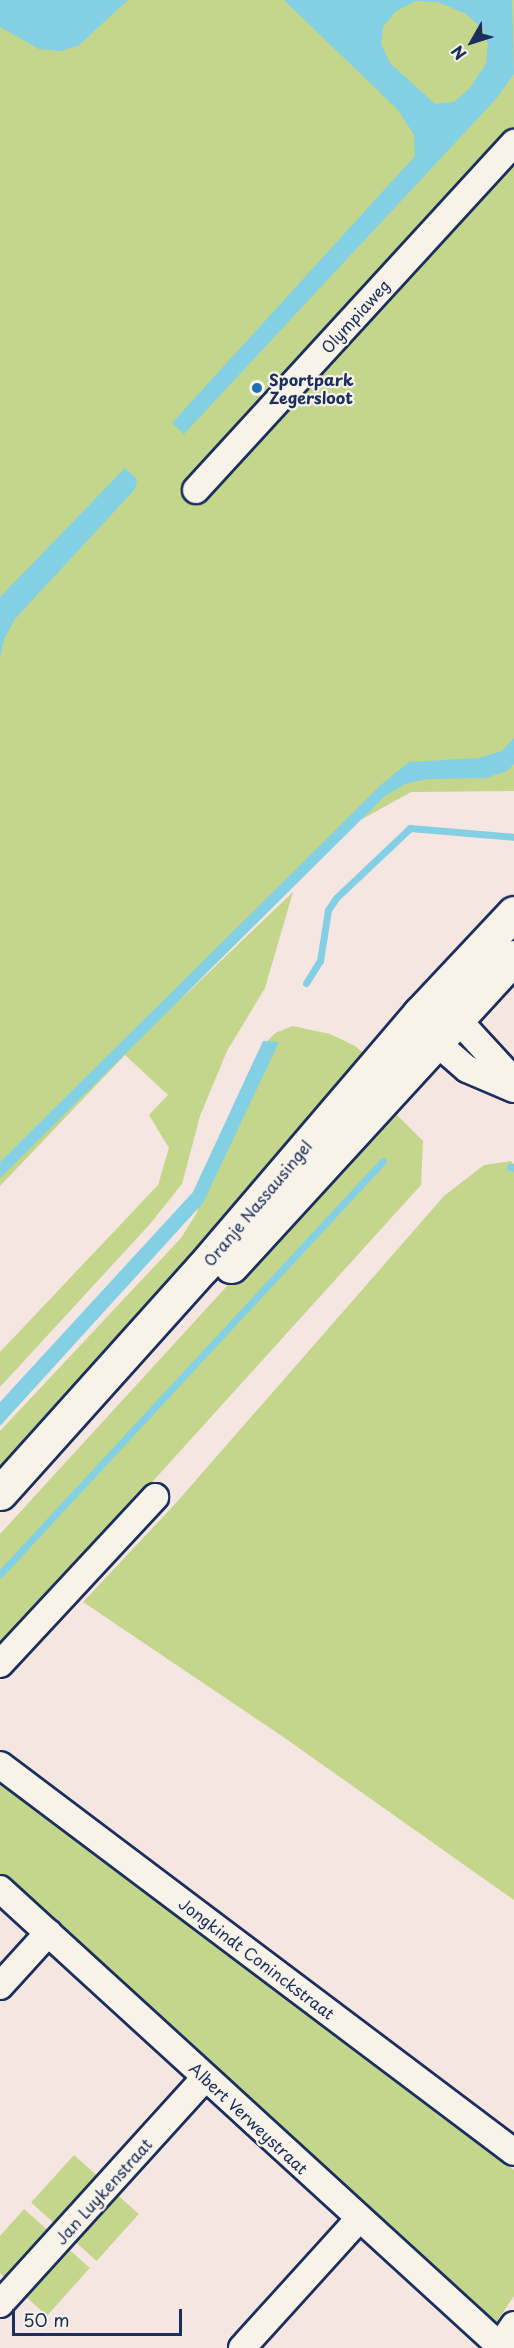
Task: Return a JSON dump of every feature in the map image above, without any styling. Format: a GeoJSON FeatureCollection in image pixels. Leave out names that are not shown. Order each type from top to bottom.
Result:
{"type":"FeatureCollection","features":[{"type":"Feature","properties":{"kind":"main road","name":"Oranje Nassausingel"},"geometry":{"type":"LineString","coordinates":[[0,1493],[203,1267],[420,1013],[514,913]]}},
{"type":"Feature","properties":{"kind":"main road","name":"Oranje Nassausingel"},"geometry":{"type":"LineString","coordinates":[[0,1512],[448,1031],[514,957]]}},
{"type":"Feature","properties":{"kind":"street","name":"Olympiaweg"},"geometry":{"type":"LineString","coordinates":[[196,490],[514,143]]}},
{"type":"Feature","properties":{"kind":"street"},"geometry":{"type":"LineString","coordinates":[[420,1013],[448,1031],[514,1081]]}},
{"type":"Feature","properties":{"kind":"street"},"geometry":{"type":"LineString","coordinates":[[448,1031],[466,1069],[514,1089]]}},
{"type":"Feature","properties":{"kind":"street"},"geometry":{"type":"LineString","coordinates":[[0,1664],[155,1497]]}},
{"type":"Feature","properties":{"kind":"street","name":"Jongkindt Coninckstraat"},"geometry":{"type":"LineString","coordinates":[[0,1764],[514,2152]]}},
{"type":"Feature","properties":{"kind":"street","name":"Albert Verweystraat"},"geometry":{"type":"LineString","coordinates":[[0,1889],[500,2348]]}},
{"type":"Feature","properties":{"kind":"street"},"geometry":{"type":"LineString","coordinates":[[0,1986],[48,1933]]}},
{"type":"Feature","properties":{"kind":"street","name":"Jan Luykenstraat"},"geometry":{"type":"LineString","coordinates":[[0,2304],[205,2078]]}},
{"type":"Feature","properties":{"kind":"street"},"geometry":{"type":"LineString","coordinates":[[242,2348],[359,2219]]}},
{"type":"Feature","properties":{"kind":"street"},"geometry":{"type":"LineString","coordinates":[[500,2348],[514,2325]]}},
{"type":"Feature","properties":{"kind":"green space","name":"Sportpark Zegersloot"},"geometry":{"type":"Polygon","coordinates":[[[0,0],[514,0],[514,791],[411,792],[339,832],[180,1000],[293,892],[265,988],[227,1051],[200,1116],[182,1184],[150,1224],[0,1387],[0,1352],[158,1185],[169,1148],[149,1115],[168,1095],[125,1055],[0,1186],[0,0]]]}},
{"type":"Feature","properties":{"kind":"green space"},"geometry":{"type":"Polygon","coordinates":[[[293,1026],[330,1034],[355,1046],[378,1065],[0,1479],[0,1431],[181,1238],[196,1214],[262,1047],[275,1033],[293,1026]]]}},
{"type":"Feature","properties":{"kind":"green space"},"geometry":{"type":"Polygon","coordinates":[[[390,1108],[423,1141],[421,1185],[0,1650],[0,1534],[390,1108]]]}},
{"type":"Feature","properties":{"kind":"green space"},"geometry":{"type":"Polygon","coordinates":[[[511,1161],[514,1164],[514,1900],[279,1734],[83,1602],[176,1503],[444,1196],[484,1165],[511,1161]]]}},
{"type":"Feature","properties":{"kind":"green space"},"geometry":{"type":"Polygon","coordinates":[[[0,1778],[261,1971],[514,2170],[514,2296],[495,2324],[489,2326],[0,1880],[0,1778]]]}},
{"type":"Feature","properties":{"kind":"green space"},"geometry":{"type":"Polygon","coordinates":[[[74,2155],[101,2179],[58,2227],[31,2203],[74,2155]]]}},
{"type":"Feature","properties":{"kind":"green space"},"geometry":{"type":"Polygon","coordinates":[[[112,2190],[139,2214],[97,2261],[70,2237],[112,2190]]]}},
{"type":"Feature","properties":{"kind":"green space"},"geometry":{"type":"Polygon","coordinates":[[[24,2209],[51,2233],[8,2281],[0,2273],[0,2236],[24,2209]]]}},
{"type":"Feature","properties":{"kind":"green space"},"geometry":{"type":"Polygon","coordinates":[[[63,2244],[90,2268],[47,2316],[20,2292],[63,2244]]]}},
{"type":"Feature","properties":{"kind":"water"},"geometry":{"type":"Polygon","coordinates":[[[0,0],[128,0],[78,46],[60,51],[39,49],[0,27],[0,0]]]}},
{"type":"Feature","properties":{"kind":"water"},"geometry":{"type":"Polygon","coordinates":[[[284,0],[512,0],[514,74],[495,100],[184,434],[172,423],[415,156],[414,135],[398,110],[284,0]],[[416,1],[396,11],[383,27],[381,44],[390,63],[435,104],[454,102],[470,88],[486,64],[488,45],[484,30],[466,14],[438,2],[416,1]]]}},
{"type":"Feature","properties":{"kind":"water"},"geometry":{"type":"Polygon","coordinates":[[[125,468],[137,479],[135,489],[14,620],[3,642],[0,659],[0,597],[125,468]]]}},
{"type":"Feature","properties":{"kind":"water"},"geometry":{"type":"Polygon","coordinates":[[[514,738],[514,764],[507,771],[486,778],[428,779],[405,784],[385,796],[0,1178],[0,1162],[382,784],[409,762],[479,758],[502,751],[514,738]]]}},
{"type":"Feature","properties":{"kind":"water"},"geometry":{"type":"Polygon","coordinates":[[[263,1041],[279,1042],[203,1203],[0,1426],[0,1402],[193,1192],[263,1041]]]}},
{"type":"Feature","properties":{"kind":"waterway"},"geometry":{"type":"LineString","coordinates":[[306,983],[320,961],[328,910],[336,898],[410,828],[514,837]]}},
{"type":"Feature","properties":{"kind":"waterway"},"geometry":{"type":"LineString","coordinates":[[0,1574],[383,1161]]}},
{"type":"Feature","properties":{"kind":"waterway"},"geometry":{"type":"LineString","coordinates":[[510,1167],[514,1168]]}},
{"type":"Feature","properties":{"kind":"place","name":"Sportpark Zegersloot"},"geometry":{"type":"Point","coordinates":[257,388]}}]}
